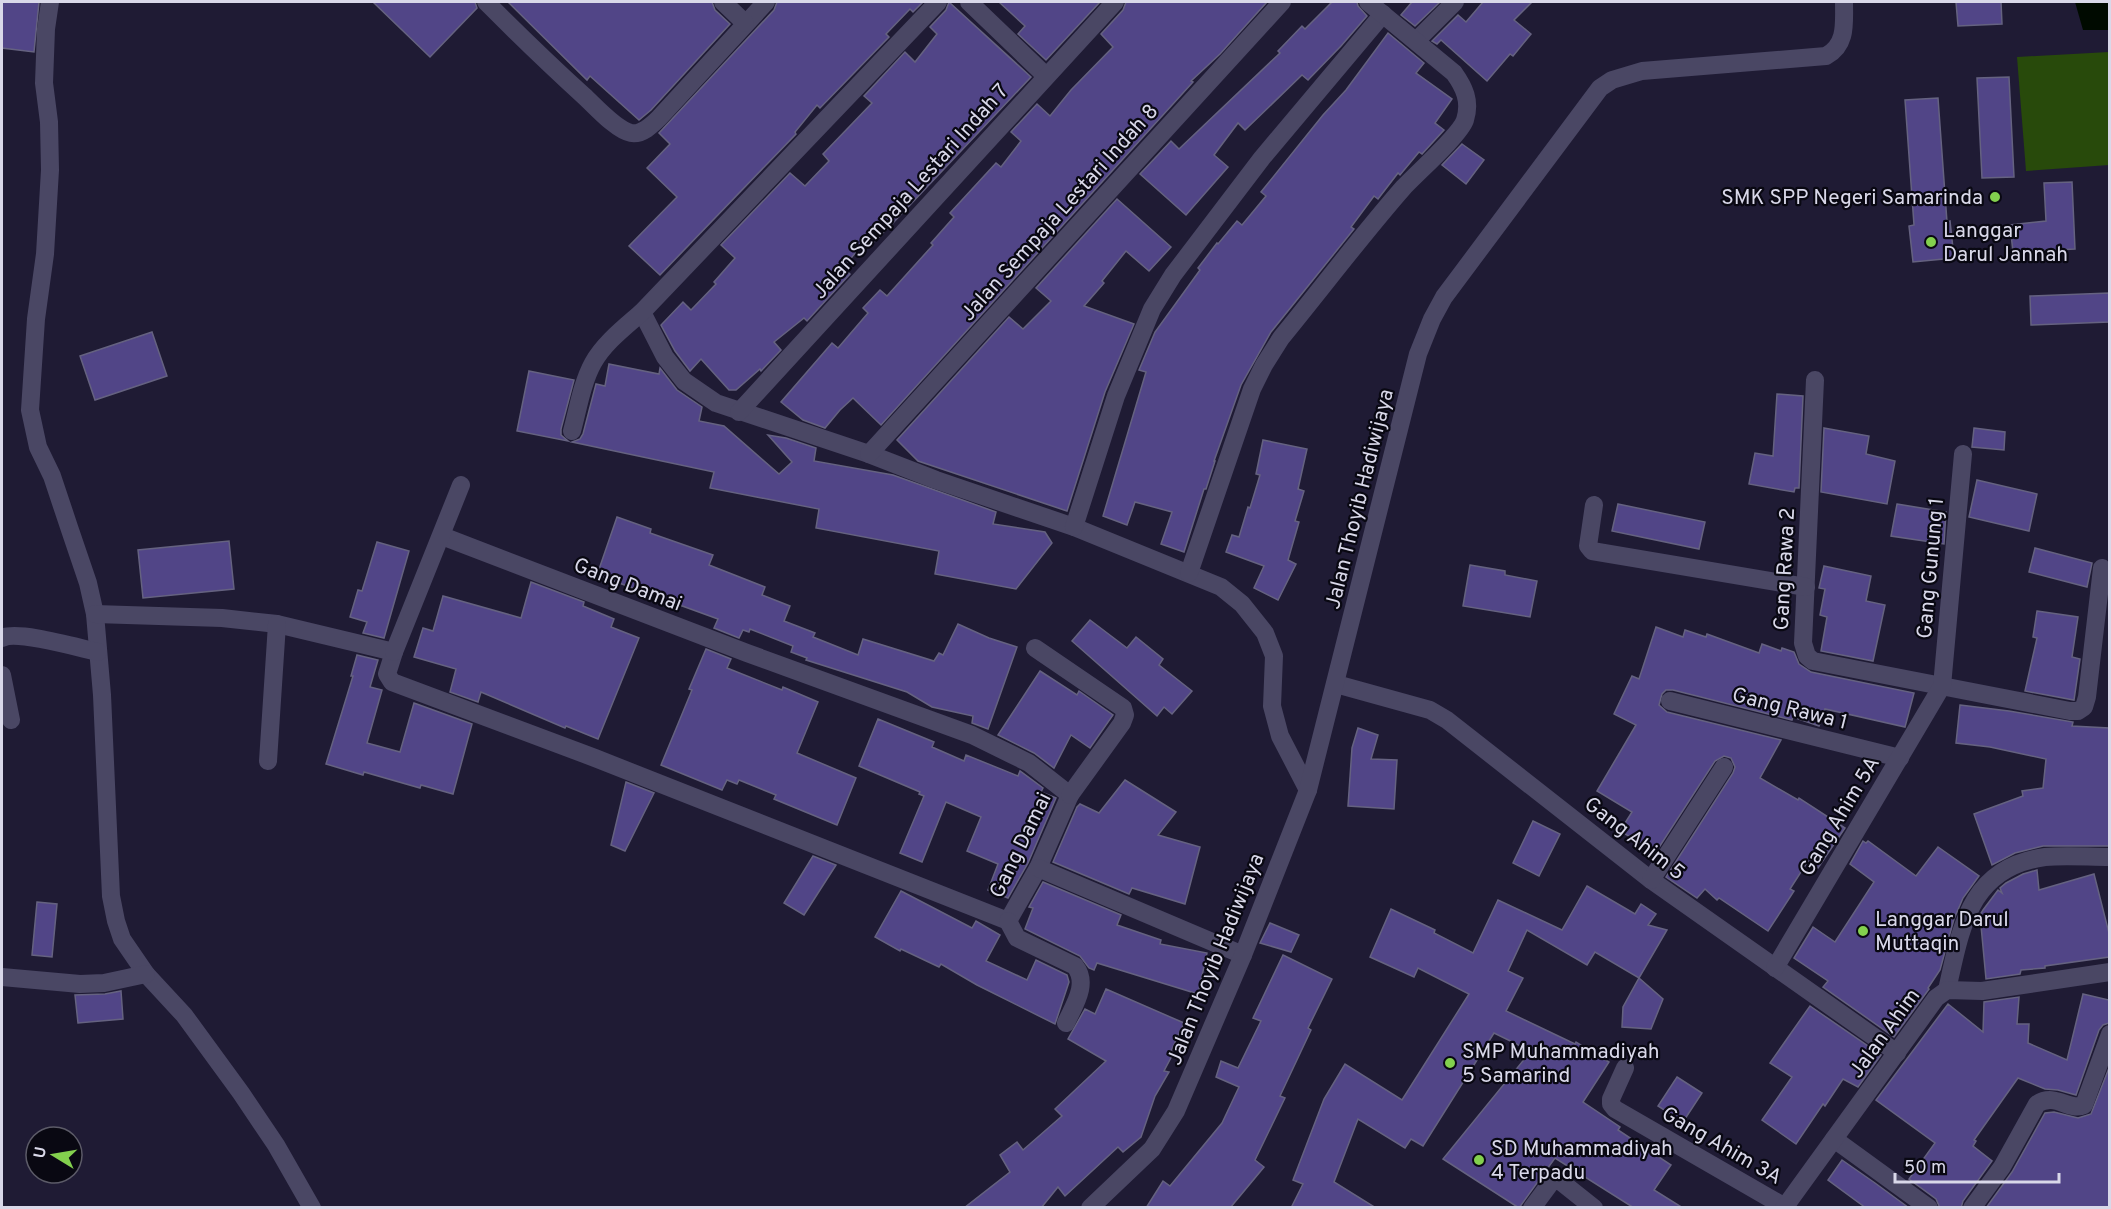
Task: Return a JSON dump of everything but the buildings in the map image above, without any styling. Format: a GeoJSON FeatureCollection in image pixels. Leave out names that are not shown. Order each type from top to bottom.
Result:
{"type":"FeatureCollection","features":[{"type":"Feature","properties":{"kind":"street"},"geometry":{"type":"LineString","coordinates":[[50,2],[46,29],[44,83],[49,122],[50,170],[45,254],[36,319],[30,410],[38,447],[52,476],[88,583],[95,614],[111,896],[116,921],[122,939],[146,974],[184,1015],[242,1093],[276,1145],[312,1208]]}},
{"type":"Feature","properties":{"kind":"street"},"geometry":{"type":"LineString","coordinates":[[486,2],[603,113],[620,128],[630,133],[648,128],[659,118],[766,2]]}},
{"type":"Feature","properties":{"kind":"street"},"geometry":{"type":"LineString","coordinates":[[723,2],[745,23]]}},
{"type":"Feature","properties":{"kind":"street"},"geometry":{"type":"LineString","coordinates":[[572,431],[585,381],[593,362],[938,2]]}},
{"type":"Feature","properties":{"kind":"street"},"geometry":{"type":"LineString","coordinates":[[969,2],[1046,76]]}},
{"type":"Feature","properties":{"kind":"street","name":"Jalan Sempaja Lestari Indah 7"},"geometry":{"type":"LineString","coordinates":[[739,412],[1115,2]]}},
{"type":"Feature","properties":{"kind":"street","name":"Jalan Sempaja Lestari Indah 8"},"geometry":{"type":"LineString","coordinates":[[869,454],[1282,2]]}},
{"type":"Feature","properties":{"kind":"street"},"geometry":{"type":"LineString","coordinates":[[1189,573],[1252,389],[1264,365],[1281,338],[1403,189],[1465,121],[1468,99],[1464,86],[1454,73],[1417,40],[1368,2]]}},
{"type":"Feature","properties":{"kind":"street"},"geometry":{"type":"LineString","coordinates":[[1417,40],[1455,2]]}},
{"type":"Feature","properties":{"kind":"street","name":"Jalan Thoyib Hadiwijaya"},"geometry":{"type":"LineString","coordinates":[[1090,1208],[1152,1149],[1176,1112],[1243,955],[1308,790],[1413,373],[1424,337],[1444,297],[1599,88],[1627,74],[1826,56],[1836,51],[1841,40],[1844,27],[1844,2]]}},
{"type":"Feature","properties":{"kind":"street"},"geometry":{"type":"LineString","coordinates":[[1074,527],[1116,396],[1152,309],[1173,275],[1262,158],[1383,14]]}},
{"type":"Feature","properties":{"kind":"street"},"geometry":{"type":"LineString","coordinates":[[642,312],[665,357],[684,381],[703,396],[739,412],[869,454],[936,480],[1074,527],[1221,587],[1242,604],[1265,633],[1274,656],[1272,706],[1280,736],[1308,790]]}},
{"type":"Feature","properties":{"kind":"street","name":"Gang Rawa 2"},"geometry":{"type":"LineString","coordinates":[[1815,380],[1803,643],[1807,656],[1813,661],[2078,711],[2085,707],[2102,568]]}},
{"type":"Feature","properties":{"kind":"street","name":"Gang Gunung 1"},"geometry":{"type":"LineString","coordinates":[[1942,686],[1963,454]]}},
{"type":"Feature","properties":{"kind":"street"},"geometry":{"type":"LineString","coordinates":[[442,536],[461,485]]}},
{"type":"Feature","properties":{"kind":"street"},"geometry":{"type":"LineString","coordinates":[[1594,505],[1588,546],[1592,550],[1806,587]]}},
{"type":"Feature","properties":{"kind":"street","name":"Gang Damai"},"geometry":{"type":"LineString","coordinates":[[442,536],[747,653],[972,735],[1029,763],[1070,795],[1038,868],[1008,921],[595,758],[392,682],[387,674],[394,652],[433,552],[442,536]]}},
{"type":"Feature","properties":{"kind":"street"},"geometry":{"type":"LineString","coordinates":[[95,614],[222,618],[277,624],[394,652]]}},
{"type":"Feature","properties":{"kind":"street"},"geometry":{"type":"LineString","coordinates":[[268,761],[277,624]]}},
{"type":"Feature","properties":{"kind":"street"},"geometry":{"type":"LineString","coordinates":[[2,638],[9,635],[23,636],[98,652]]}},
{"type":"Feature","properties":{"kind":"street"},"geometry":{"type":"LineString","coordinates":[[1035,648],[1124,708],[1125,715],[1122,723],[1070,795]]}},
{"type":"Feature","properties":{"kind":"street"},"geometry":{"type":"LineString","coordinates":[[2,675],[10,720]]}},
{"type":"Feature","properties":{"kind":"street","name":"Gang Ahim 5"},"geometry":{"type":"LineString","coordinates":[[1336,684],[1430,710],[1448,720],[1651,880],[1897,1053]]}},
{"type":"Feature","properties":{"kind":"street","name":"Gang Ahim 5A"},"geometry":{"type":"LineString","coordinates":[[1775,968],[1942,686]]}},
{"type":"Feature","properties":{"kind":"street","name":"Gang Rawa 1"},"geometry":{"type":"LineString","coordinates":[[1670,701],[1900,758]]}},
{"type":"Feature","properties":{"kind":"street"},"geometry":{"type":"LineString","coordinates":[[1651,880],[1724,766]]}},
{"type":"Feature","properties":{"kind":"street"},"geometry":{"type":"LineString","coordinates":[[1947,990],[1959,933],[1968,908],[1987,883],[2012,866],[2045,857],[2109,857]]}},
{"type":"Feature","properties":{"kind":"street"},"geometry":{"type":"LineString","coordinates":[[1038,868],[1243,955]]}},
{"type":"Feature","properties":{"kind":"street"},"geometry":{"type":"LineString","coordinates":[[1008,921],[1017,938],[1075,966],[1079,972],[1082,979],[1081,988],[1066,1023]]}},
{"type":"Feature","properties":{"kind":"street","name":"Jalan Ahim"},"geometry":{"type":"LineString","coordinates":[[1784,1207],[1936,998],[1947,990],[1982,991],[2109,972]]}},
{"type":"Feature","properties":{"kind":"street"},"geometry":{"type":"LineString","coordinates":[[2,977],[80,984],[104,983],[146,974]]}},
{"type":"Feature","properties":{"kind":"street"},"geometry":{"type":"LineString","coordinates":[[1972,1208],[2002,1167],[2037,1104],[2051,1099],[2078,1108],[2084,1105],[2109,1034]]}},
{"type":"Feature","properties":{"kind":"street","name":"Gang Ahim 3A"},"geometry":{"type":"LineString","coordinates":[[1625,1068],[1611,1099],[1615,1109],[1784,1207]]}},
{"type":"Feature","properties":{"kind":"street"},"geometry":{"type":"LineString","coordinates":[[1834,1139],[1929,1208]]}},
{"type":"Feature","properties":{"kind":"street"},"geometry":{"type":"LineString","coordinates":[[1532,1208],[1556,1177],[1594,1208]]}},
{"type":"Feature","properties":{"kind":"green space"},"geometry":{"type":"Polygon","coordinates":[[[2109,52],[2109,165],[2026,171],[2017,57],[2109,52]]]}},
{"type":"Feature","properties":{"kind":"shaded area"},"geometry":{"type":"Polygon","coordinates":[[[2075,2],[2109,2],[2109,30],[2083,30],[2075,2]]]}},
{"type":"Feature","properties":{"kind":"place","name":"SMK SPP Negeri Samarinda"},"geometry":{"type":"Point","coordinates":[1995,197]}},
{"type":"Feature","properties":{"kind":"place","name":"Langgar Darul Jannah"},"geometry":{"type":"Point","coordinates":[1931,242]}},
{"type":"Feature","properties":{"kind":"place","name":"Langgar Darul Muttaqin"},"geometry":{"type":"Point","coordinates":[1863,931]}},
{"type":"Feature","properties":{"kind":"place","name":"SMP Muhammadiyah 5 Samarind"},"geometry":{"type":"Point","coordinates":[1450,1063]}},
{"type":"Feature","properties":{"kind":"place","name":"SD Muhammadiyah 4 Terpadu"},"geometry":{"type":"Point","coordinates":[1479,1160]}}]}
